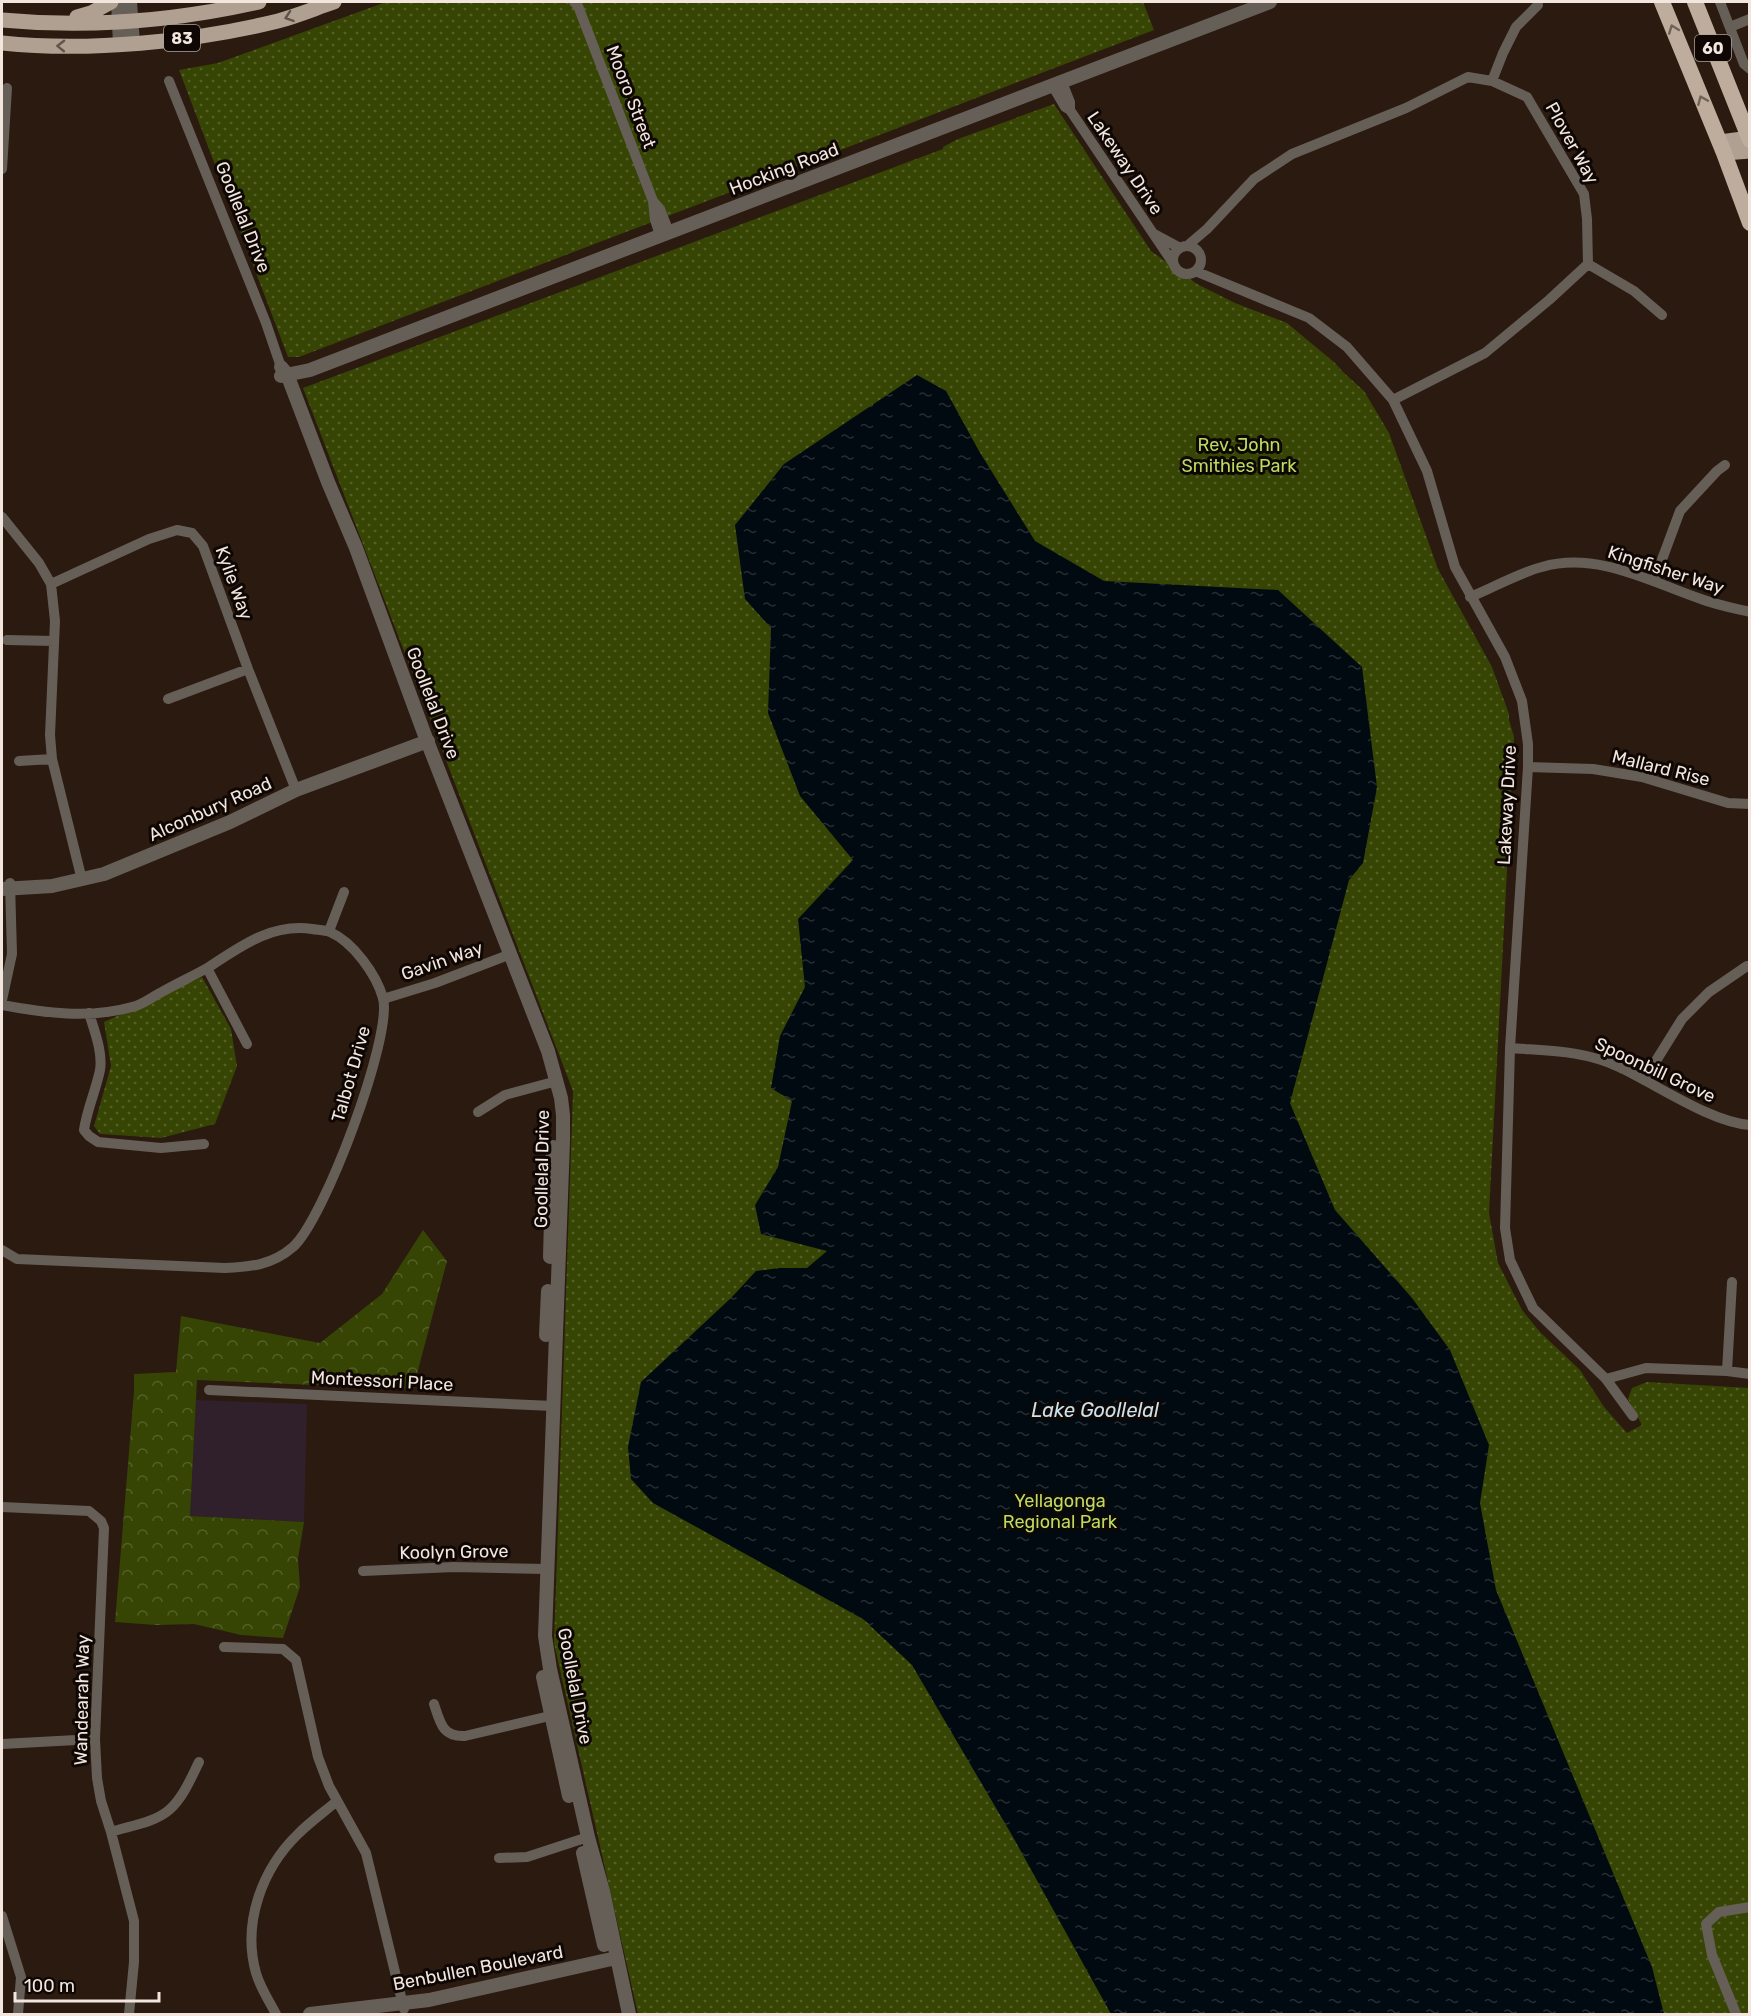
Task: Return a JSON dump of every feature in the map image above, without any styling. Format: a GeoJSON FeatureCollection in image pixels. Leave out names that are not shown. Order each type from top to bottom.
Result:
{"type":"FeatureCollection","features":[{"type":"Feature","properties":{"kind":"highway","name":"60"},"geometry":{"type":"LineString","coordinates":[[1662,2],[1722,148],[1749,223]]}},
{"type":"Feature","properties":{"kind":"highway","name":"60"},"geometry":{"type":"LineString","coordinates":[[1695,2],[1749,139]]}},
{"type":"Feature","properties":{"kind":"highway"},"geometry":{"type":"LineString","coordinates":[[1730,95],[1749,113]]}},
{"type":"Feature","properties":{"kind":"main road"},"geometry":{"type":"LineString","coordinates":[[62,22],[91,13],[111,2]]}},
{"type":"Feature","properties":{"kind":"main road","name":"83"},"geometry":{"type":"LineString","coordinates":[[2,20],[125,22],[192,15],[259,2]]}},
{"type":"Feature","properties":{"kind":"main road","name":"83"},"geometry":{"type":"LineString","coordinates":[[2,43],[74,46],[198,37],[279,20],[334,2]]}},
{"type":"Feature","properties":{"kind":"main road"},"geometry":{"type":"LineString","coordinates":[[1722,148],[1749,139]]}},
{"type":"Feature","properties":{"kind":"main road"},"geometry":{"type":"LineString","coordinates":[[1722,148],[1749,151]]}},
{"type":"Feature","properties":{"kind":"street"},"geometry":{"type":"LineString","coordinates":[[118,2],[125,22],[127,43]]}},
{"type":"Feature","properties":{"kind":"street"},"geometry":{"type":"LineString","coordinates":[[125,22],[130,2]]}},
{"type":"Feature","properties":{"kind":"street","name":"Hocking Road"},"geometry":{"type":"LineString","coordinates":[[284,377],[310,370],[1270,2]]}},
{"type":"Feature","properties":{"kind":"street"},"geometry":{"type":"LineString","coordinates":[[1720,2],[1744,64],[1749,69]]}},
{"type":"Feature","properties":{"kind":"street","name":"Mooro Street"},"geometry":{"type":"LineString","coordinates":[[577,3],[653,201],[660,209],[665,233]]}},
{"type":"Feature","properties":{"kind":"street"},"geometry":{"type":"LineString","coordinates":[[1492,81],[1516,27],[1538,5]]}},
{"type":"Feature","properties":{"kind":"street"},"geometry":{"type":"LineString","coordinates":[[1730,27],[1749,19]]}},
{"type":"Feature","properties":{"kind":"street","name":"Plover Way"},"geometry":{"type":"LineString","coordinates":[[1184,247],[1208,230],[1254,178],[1292,154],[1406,108],[1468,77],[1492,81],[1527,97],[1584,194],[1588,264]]}},
{"type":"Feature","properties":{"kind":"street","name":"Goollelal Drive"},"geometry":{"type":"LineString","coordinates":[[169,81],[266,323],[312,463],[422,738],[456,833],[507,956],[518,992],[554,1082],[555,1120],[550,1197],[548,1406],[537,1639],[612,1963],[620,2014]]}},
{"type":"Feature","properties":{"kind":"street","name":"Lakeway Drive"},"geometry":{"type":"LineString","coordinates":[[1057,83],[1065,107],[1070,110],[1173,263]]}},
{"type":"Feature","properties":{"kind":"street"},"geometry":{"type":"LineString","coordinates":[[2,169],[7,88]]}},
{"type":"Feature","properties":{"kind":"street","name":"Plover Way"},"geometry":{"type":"LineString","coordinates":[[1198,262],[1208,230]]}},
{"type":"Feature","properties":{"kind":"street","name":"Lakeway Drive"},"geometry":{"type":"LineString","coordinates":[[1154,234],[1184,247]]}},
{"type":"Feature","properties":{"kind":"street"},"geometry":{"type":"LineString","coordinates":[[1184,247],[1194,248],[1198,262],[1189,274],[1182,273],[1175,268],[1173,263],[1174,254],[1184,247]]}},
{"type":"Feature","properties":{"kind":"street","name":"Lakeway Drive"},"geometry":{"type":"LineString","coordinates":[[1198,262],[1213,278],[1309,318],[1347,347],[1393,400],[1427,471],[1455,567],[1505,657],[1522,701],[1528,744],[1528,767],[1510,1048],[1505,1228],[1510,1260],[1533,1308],[1606,1378],[1633,1416]]}},
{"type":"Feature","properties":{"kind":"street"},"geometry":{"type":"LineString","coordinates":[[1393,400],[1485,353],[1588,264],[1634,291],[1662,315]]}},
{"type":"Feature","properties":{"kind":"street"},"geometry":{"type":"LineString","coordinates":[[1654,581],[1680,511],[1725,465]]}},
{"type":"Feature","properties":{"kind":"street"},"geometry":{"type":"LineString","coordinates":[[2,517],[39,563],[51,584],[55,621],[50,735],[52,759],[81,877]]}},
{"type":"Feature","properties":{"kind":"street","name":"Kylie Way"},"geometry":{"type":"LineString","coordinates":[[51,584],[159,536],[177,530],[192,533],[203,546],[248,669],[295,787]]}},
{"type":"Feature","properties":{"kind":"street","name":"Kingfisher Way"},"geometry":{"type":"LineString","coordinates":[[1470,597],[1542,567],[1570,563],[1609,566],[1701,599],[1749,612]]}},
{"type":"Feature","properties":{"kind":"street"},"geometry":{"type":"LineString","coordinates":[[7,640],[54,641]]}},
{"type":"Feature","properties":{"kind":"street"},"geometry":{"type":"LineString","coordinates":[[168,699],[248,669]]}},
{"type":"Feature","properties":{"kind":"street","name":"Alconbury Road"},"geometry":{"type":"LineString","coordinates":[[6,886],[52,886],[81,877],[104,874],[230,822],[295,787],[422,738]]}},
{"type":"Feature","properties":{"kind":"street"},"geometry":{"type":"LineString","coordinates":[[19,761],[52,759]]}},
{"type":"Feature","properties":{"kind":"street","name":"Mallard Rise"},"geometry":{"type":"LineString","coordinates":[[1528,767],[1593,769],[1642,777],[1728,803],[1749,804]]}},
{"type":"Feature","properties":{"kind":"street"},"geometry":{"type":"LineString","coordinates":[[2,1000],[12,954],[6,886]]}},
{"type":"Feature","properties":{"kind":"street"},"geometry":{"type":"LineString","coordinates":[[2,1005],[74,1015],[134,1007],[207,968],[230,952],[260,936],[289,927],[329,931],[344,892]]}},
{"type":"Feature","properties":{"kind":"street","name":"Talbot Drive"},"geometry":{"type":"LineString","coordinates":[[2,1250],[17,1259],[225,1268],[256,1266],[292,1247],[304,1235],[339,1165],[362,1101],[383,1029],[383,999],[371,972],[345,941],[329,931]]}},
{"type":"Feature","properties":{"kind":"street","name":"Gavin Way"},"geometry":{"type":"LineString","coordinates":[[383,999],[435,983],[507,956]]}},
{"type":"Feature","properties":{"kind":"street"},"geometry":{"type":"LineString","coordinates":[[1644,1080],[1682,1019],[1709,992],[1747,966]]}},
{"type":"Feature","properties":{"kind":"street"},"geometry":{"type":"LineString","coordinates":[[207,968],[247,1044]]}},
{"type":"Feature","properties":{"kind":"street"},"geometry":{"type":"LineString","coordinates":[[89,1013],[100,1067],[84,1130],[89,1136],[98,1142],[161,1148],[204,1144]]}},
{"type":"Feature","properties":{"kind":"street","name":"Spoonbill Grove"},"geometry":{"type":"LineString","coordinates":[[1510,1048],[1581,1053],[1617,1066],[1715,1116],[1749,1125]]}},
{"type":"Feature","properties":{"kind":"street"},"geometry":{"type":"LineString","coordinates":[[478,1112],[505,1095],[554,1082]]}},
{"type":"Feature","properties":{"kind":"street"},"geometry":{"type":"LineString","coordinates":[[1727,1371],[1732,1282]]}},
{"type":"Feature","properties":{"kind":"street"},"geometry":{"type":"LineString","coordinates":[[1606,1378],[1646,1368],[1749,1374]]}},
{"type":"Feature","properties":{"kind":"street","name":"Montessori Place"},"geometry":{"type":"LineString","coordinates":[[209,1390],[548,1406]]}},
{"type":"Feature","properties":{"kind":"street","name":"Wandearah Way"},"geometry":{"type":"LineString","coordinates":[[2,1508],[88,1511],[101,1521],[104,1528],[95,1739],[97,1778],[101,1801],[134,1921],[134,1962],[129,2014]]}},
{"type":"Feature","properties":{"kind":"street","name":"Koolyn Grove"},"geometry":{"type":"LineString","coordinates":[[363,1571],[454,1567],[542,1569]]}},
{"type":"Feature","properties":{"kind":"street"},"geometry":{"type":"LineString","coordinates":[[224,1647],[283,1648],[296,1660],[318,1757],[329,1786],[366,1853],[404,2006]]}},
{"type":"Feature","properties":{"kind":"street"},"geometry":{"type":"LineString","coordinates":[[434,1704],[444,1729],[456,1736],[465,1736],[555,1715]]}},
{"type":"Feature","properties":{"kind":"street"},"geometry":{"type":"LineString","coordinates":[[2,1744],[95,1739]]}},
{"type":"Feature","properties":{"kind":"street"},"geometry":{"type":"LineString","coordinates":[[111,1832],[158,1817],[169,1810],[200,1762]]}},
{"type":"Feature","properties":{"kind":"street"},"geometry":{"type":"LineString","coordinates":[[276,2014],[256,1974],[250,1936],[254,1909],[277,1859],[298,1834],[337,1802]]}},
{"type":"Feature","properties":{"kind":"street"},"geometry":{"type":"LineString","coordinates":[[499,1858],[527,1857],[584,1838]]}},
{"type":"Feature","properties":{"kind":"street"},"geometry":{"type":"LineString","coordinates":[[1736,2014],[1712,1955],[1706,1924],[1719,1912],[1749,1907]]}},
{"type":"Feature","properties":{"kind":"street"},"geometry":{"type":"LineString","coordinates":[[2,1916],[21,1977],[18,2014]]}},
{"type":"Feature","properties":{"kind":"street","name":"Goollelal Drive"},"geometry":{"type":"LineString","coordinates":[[612,1963],[629,2014]]}},
{"type":"Feature","properties":{"kind":"street","name":"Benbullen Boulevard"},"geometry":{"type":"LineString","coordinates":[[345,2014],[404,2006],[612,1963]]}},
{"type":"Feature","properties":{"kind":"street","name":"Benbullen Boulevard"},"geometry":{"type":"LineString","coordinates":[[310,2014],[344,2009],[404,2006]]}},
{"type":"Feature","properties":{"kind":"shaded area"},"geometry":{"type":"Polygon","coordinates":[[[196,1400],[307,1404],[304,1522],[190,1516],[196,1400]]]}},
{"type":"Feature","properties":{"kind":"green space"},"geometry":{"type":"Polygon","coordinates":[[[386,2],[1143,2],[1154,30],[299,357],[288,357],[179,70],[218,63],[386,2]]]}},
{"type":"Feature","properties":{"kind":"green space","name":"Yellagonga Regional Park"},"geometry":{"type":"Polygon","coordinates":[[[1054,104],[1151,251],[1197,284],[1235,303],[1287,323],[1364,391],[1389,433],[1438,569],[1492,667],[1509,714],[1514,737],[1489,1213],[1498,1263],[1522,1310],[1540,1332],[1580,1370],[1604,1407],[1627,1433],[1642,1425],[1628,1399],[1632,1388],[1647,1382],[1749,1388],[1749,2014],[638,2014],[554,1643],[573,1091],[303,388],[943,149],[958,139],[1054,104]]]}},
{"type":"Feature","properties":{"kind":"green space"},"geometry":{"type":"Polygon","coordinates":[[[202,977],[231,1029],[237,1066],[215,1124],[161,1138],[100,1134],[94,1126],[111,1066],[104,1022],[202,977]]]}},
{"type":"Feature","properties":{"kind":"green space"},"geometry":{"type":"Polygon","coordinates":[[[423,1230],[447,1261],[413,1389],[197,1380],[190,1516],[304,1522],[298,1559],[300,1587],[283,1638],[241,1635],[194,1624],[156,1625],[115,1622],[134,1374],[176,1372],[181,1316],[320,1343],[382,1294],[423,1230]]]}},
{"type":"Feature","properties":{"kind":"water","name":"Lake Goollelal"},"geometry":{"type":"Polygon","coordinates":[[[917,375],[946,391],[979,451],[1035,541],[1104,581],[1278,590],[1362,667],[1377,787],[1363,863],[1349,880],[1290,1103],[1335,1210],[1412,1298],[1450,1350],[1489,1445],[1480,1503],[1496,1590],[1652,1967],[1664,2014],[1111,2014],[1013,1837],[912,1665],[863,1619],[653,1503],[631,1479],[628,1447],[641,1382],[732,1297],[756,1271],[807,1268],[827,1251],[761,1234],[755,1205],[778,1167],[792,1101],[771,1088],[780,1036],[805,987],[798,919],[853,860],[800,796],[768,713],[771,628],[745,599],[735,525],[784,464],[917,375]]]}},
{"type":"Feature","properties":{"kind":"park label","name":"Rev. John Smithies Park"},"geometry":{"type":"Point","coordinates":[1239,455]}}]}
